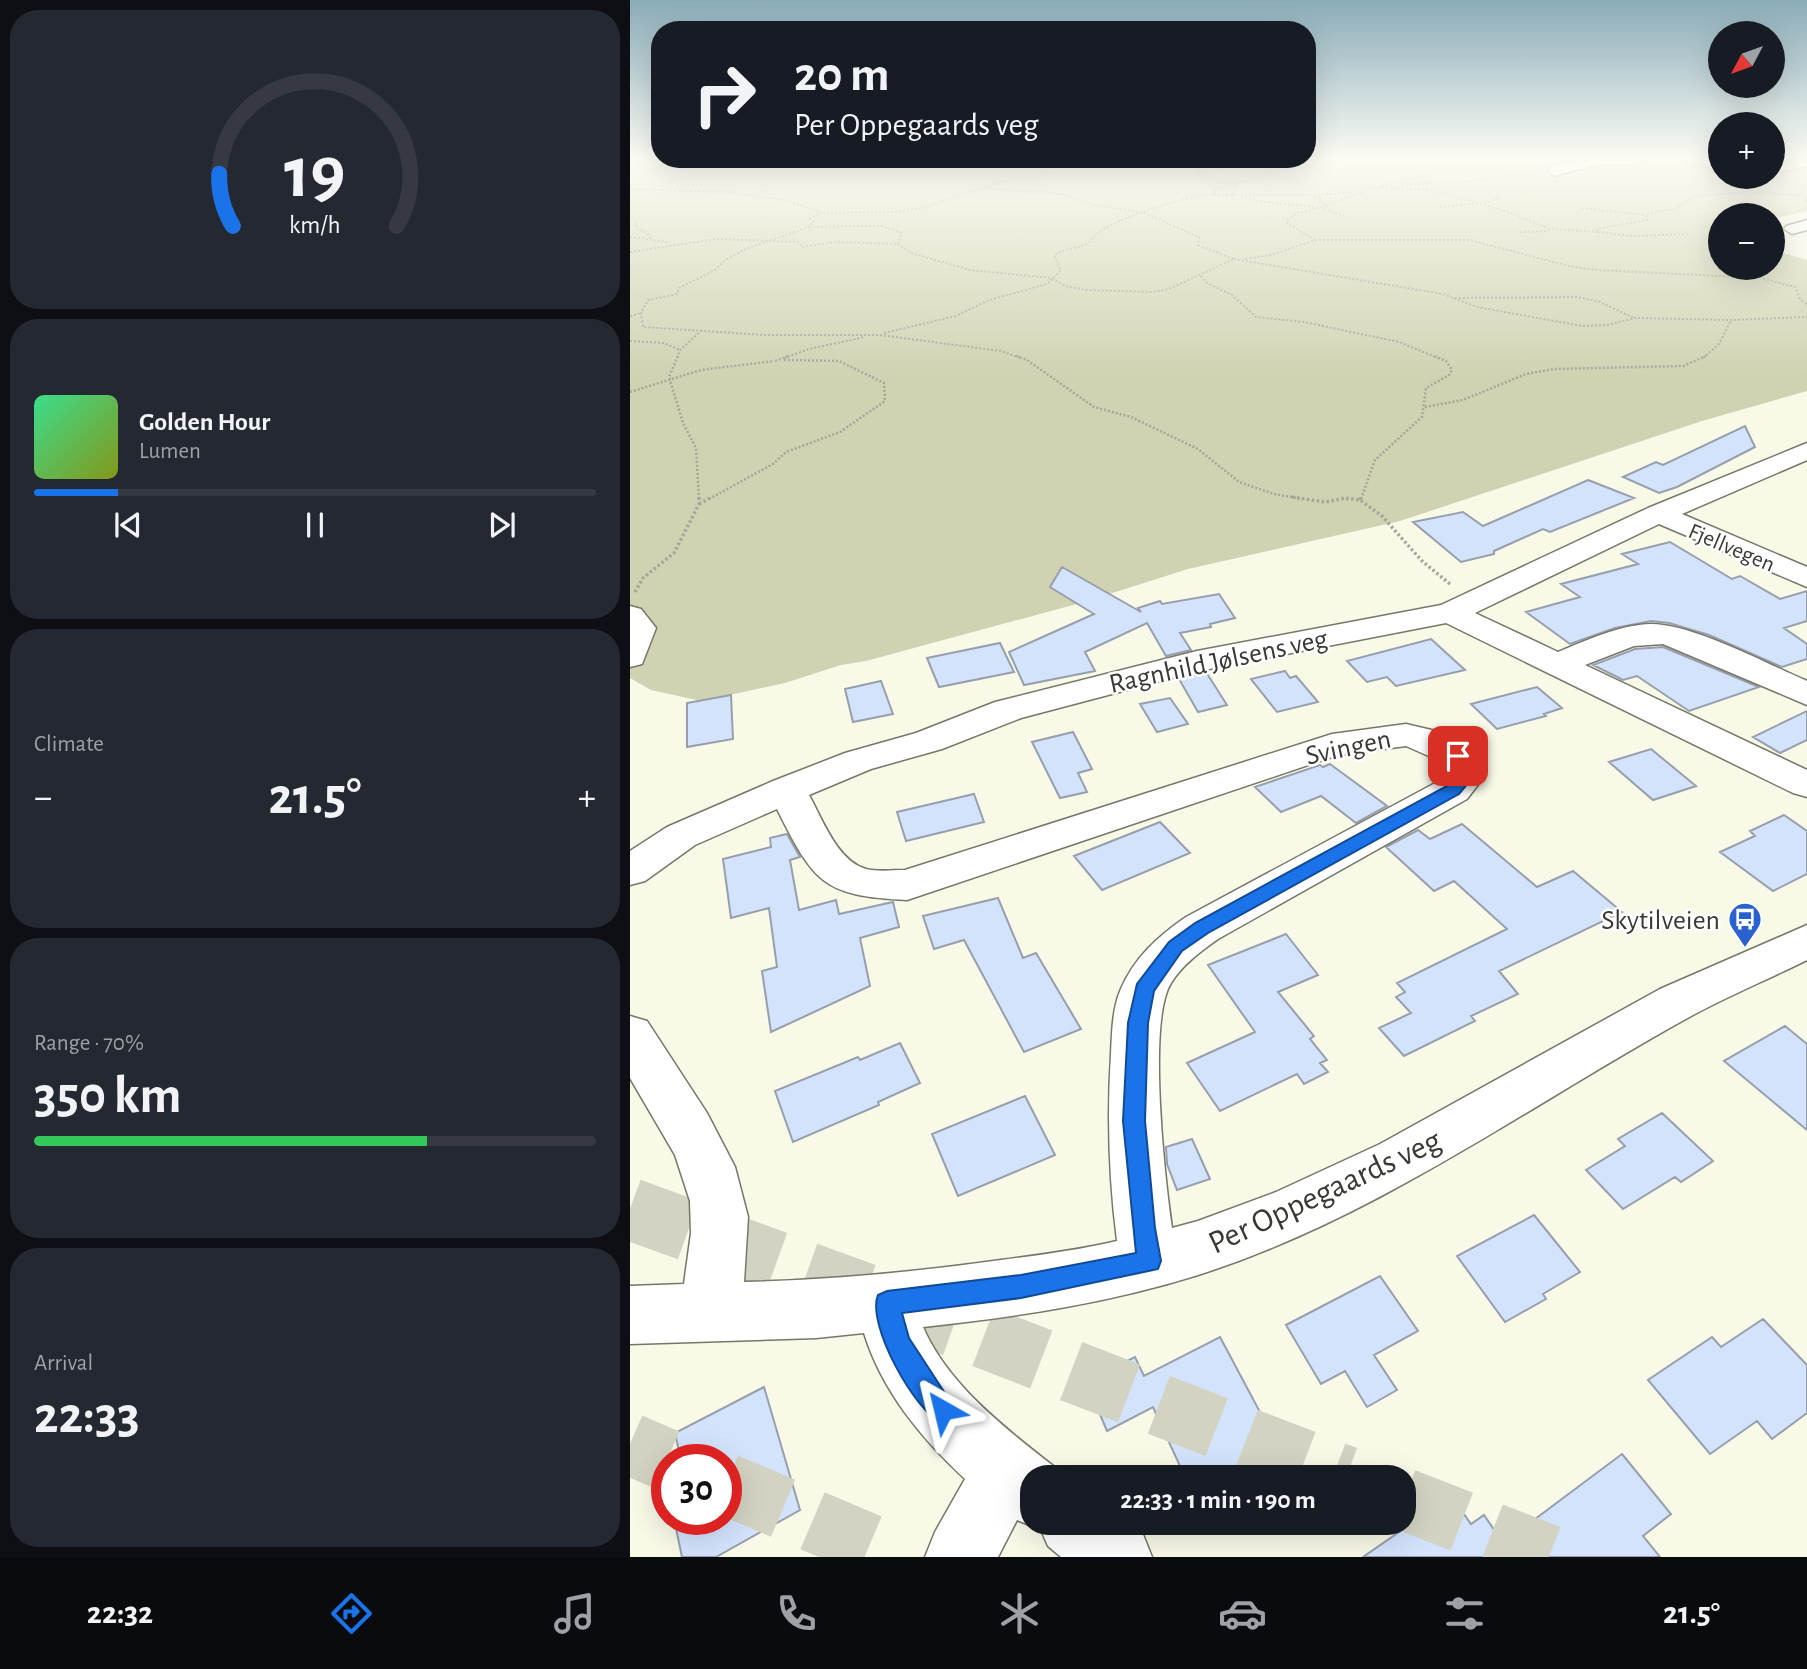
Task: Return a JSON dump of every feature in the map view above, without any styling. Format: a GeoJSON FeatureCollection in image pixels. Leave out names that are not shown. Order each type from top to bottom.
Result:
{"type":"FeatureCollection","features":[{"type":"Feature","properties":{"kind":"street","name":"Ragnhild Jølsens veg"},"geometry":{"type":"LineString","coordinates":[[630,871],[681,836],[787,790],[858,761],[929,741],[1008,710],[1099,684],[1197,661],[1462,608],[1658,514],[1805,453]]}},
{"type":"Feature","properties":{"kind":"street","name":"Fjellvegen"},"geometry":{"type":"LineString","coordinates":[[1658,514],[1807,578]]}},
{"type":"Feature","properties":{"kind":"street"},"geometry":{"type":"LineString","coordinates":[[1462,608],[1556,666],[1807,785]]}},
{"type":"Feature","properties":{"kind":"street"},"geometry":{"type":"LineString","coordinates":[[630,617],[640,628],[630,657]]}},
{"type":"Feature","properties":{"kind":"street"},"geometry":{"type":"LineString","coordinates":[[1556,666],[1586,653],[1656,632],[1678,638],[1807,694]]}},
{"type":"Feature","properties":{"kind":"street","name":"Svingen"},"geometry":{"type":"LineString","coordinates":[[787,790],[823,854],[835,869],[853,880],[907,885],[1332,745],[1406,735],[1427,740],[1458,756],[1461,782],[1453,790],[1202,928],[1175,947],[1144,990],[1138,1023],[1134,1121],[1143,1228],[1149,1261]]}},
{"type":"Feature","properties":{"kind":"street","name":"Per Oppegaards veg"},"geometry":{"type":"LineString","coordinates":[[630,1315],[816,1309],[887,1303],[1021,1286],[1149,1261],[1198,1248],[1243,1232],[1344,1188],[1450,1133],[1677,1002],[1807,941]]}},
{"type":"Feature","properties":{"kind":"street"},"geometry":{"type":"LineString","coordinates":[[630,1035],[706,1160],[715,1188],[719,1260],[708,1312]]}},
{"type":"Feature","properties":{"kind":"street"},"geometry":{"type":"LineString","coordinates":[[887,1303],[897,1342],[913,1370],[943,1410],[1019,1482],[960,1557]]}},
{"type":"Feature","properties":{"kind":"street"},"geometry":{"type":"LineString","coordinates":[[1089,1535],[1117,1557]]}},
{"type":"Feature","properties":{"kind":"path"},"geometry":{"type":"LineString","coordinates":[[646,232],[651,239]]}},
{"type":"Feature","properties":{"kind":"path"},"geometry":{"type":"LineString","coordinates":[[794,232],[766,240],[679,288],[677,294],[648,300],[641,313],[643,327],[765,335],[880,335],[1001,351],[1027,360],[1094,407],[1131,417],[1199,449],[1238,482],[1274,494],[1325,502],[1345,498],[1360,500],[1382,516],[1462,608]]}},
{"type":"Feature","properties":{"kind":"path"},"geometry":{"type":"LineString","coordinates":[[898,232],[902,233],[898,244]]}},
{"type":"Feature","properties":{"kind":"path"},"geometry":{"type":"LineString","coordinates":[[775,361],[817,347],[956,316],[989,300],[1047,284],[1061,270],[1054,256],[1058,252],[1086,244],[1100,232]]}},
{"type":"Feature","properties":{"kind":"path"},"geometry":{"type":"LineString","coordinates":[[1191,232],[1199,237],[1198,245],[1234,259],[1328,272],[1454,298],[1477,307],[1582,326],[1607,325],[1635,318],[1731,320],[1807,317]]}},
{"type":"Feature","properties":{"kind":"path"},"geometry":{"type":"LineString","coordinates":[[1301,232],[1315,240]]}},
{"type":"Feature","properties":{"kind":"path"},"geometry":{"type":"LineString","coordinates":[[1520,232],[1533,232]]}},
{"type":"Feature","properties":{"kind":"path"},"geometry":{"type":"LineString","coordinates":[[1585,232],[1633,236],[1688,234]]}},
{"type":"Feature","properties":{"kind":"path"},"geometry":{"type":"LineString","coordinates":[[630,237],[672,243]]}},
{"type":"Feature","properties":{"kind":"path"},"geometry":{"type":"LineString","coordinates":[[630,252],[672,243],[740,237],[799,242],[802,247],[835,242],[898,244],[911,253],[970,270],[1051,278],[1065,286],[1087,290],[1153,292],[1170,289],[1234,259],[1259,258],[1315,240],[1469,240],[1542,260],[1597,270],[1760,278],[1795,287],[1800,299],[1807,305]]}},
{"type":"Feature","properties":{"kind":"path"},"geometry":{"type":"LineString","coordinates":[[1201,276],[1207,283],[1233,295],[1256,317],[1371,334],[1446,361],[1452,370],[1449,375],[1426,388],[1422,417],[1375,460],[1360,500]]}},
{"type":"Feature","properties":{"kind":"path"},"geometry":{"type":"LineString","coordinates":[[1454,298],[1578,297],[1600,302],[1635,318]]}},
{"type":"Feature","properties":{"kind":"path"},"geometry":{"type":"LineString","coordinates":[[630,316],[641,313]]}},
{"type":"Feature","properties":{"kind":"path"},"geometry":{"type":"LineString","coordinates":[[1425,407],[1463,400],[1526,374],[1554,369],[1683,366],[1698,361],[1724,341],[1731,320]]}},
{"type":"Feature","properties":{"kind":"path"},"geometry":{"type":"LineString","coordinates":[[630,600],[643,578],[674,554],[699,504],[696,448],[683,423],[669,377],[680,350],[703,330]]}},
{"type":"Feature","properties":{"kind":"path"},"geometry":{"type":"LineString","coordinates":[[630,341],[664,343],[680,350]]}},
{"type":"Feature","properties":{"kind":"path"},"geometry":{"type":"LineString","coordinates":[[630,392],[669,377],[724,366],[775,361],[839,360],[884,383],[885,401],[840,432],[786,452],[773,464],[699,504]]}},
{"type":"Feature","properties":{"kind":"green space"},"geometry":{"type":"Polygon","coordinates":[[[630,232],[1708,232],[1708,280],[1785,280],[1785,254],[1807,260],[1807,391],[1702,421],[1400,521],[1188,569],[1084,602],[866,661],[841,665],[785,683],[701,701],[651,690],[630,678],[630,232]]]}},
{"type":"Feature","properties":{"kind":"building"},"geometry":{"type":"Polygon","coordinates":[[[1745,426],[1755,447],[1677,487],[1659,493],[1623,477],[1656,462],[1663,465],[1745,426]]]}},
{"type":"Feature","properties":{"kind":"building"},"geometry":{"type":"Polygon","coordinates":[[[1588,480],[1634,498],[1550,532],[1543,529],[1494,551],[1494,554],[1461,562],[1413,522],[1463,512],[1483,526],[1588,480]]]}},
{"type":"Feature","properties":{"kind":"building"},"geometry":{"type":"Polygon","coordinates":[[[1670,542],[1732,579],[1740,576],[1780,599],[1807,591],[1807,621],[1784,628],[1807,644],[1807,659],[1782,667],[1709,635],[1669,623],[1651,621],[1615,628],[1570,644],[1526,612],[1580,597],[1561,584],[1638,564],[1622,554],[1670,542]]]}},
{"type":"Feature","properties":{"kind":"building"},"geometry":{"type":"Polygon","coordinates":[[[1062,567],[1141,612],[1138,608],[1160,601],[1162,604],[1219,594],[1235,618],[1210,624],[1211,627],[1180,633],[1191,650],[1166,656],[1147,623],[1085,652],[1095,671],[1024,685],[1009,652],[1094,614],[1050,587],[1062,567]]]}},
{"type":"Feature","properties":{"kind":"building"},"geometry":{"type":"Polygon","coordinates":[[[1431,639],[1465,670],[1396,686],[1387,677],[1367,682],[1347,661],[1431,639]]]}},
{"type":"Feature","properties":{"kind":"building"},"geometry":{"type":"Polygon","coordinates":[[[1000,643],[1014,672],[939,687],[927,658],[1000,643]]]}},
{"type":"Feature","properties":{"kind":"building"},"geometry":{"type":"Polygon","coordinates":[[[1663,647],[1759,687],[1689,711],[1637,676],[1623,680],[1593,665],[1635,649],[1663,647]]]}},
{"type":"Feature","properties":{"kind":"building"},"geometry":{"type":"Polygon","coordinates":[[[1285,671],[1290,678],[1296,676],[1318,702],[1277,712],[1251,679],[1285,671]]]}},
{"type":"Feature","properties":{"kind":"building"},"geometry":{"type":"Polygon","coordinates":[[[1206,672],[1227,705],[1198,712],[1179,679],[1206,672]]]}},
{"type":"Feature","properties":{"kind":"building"},"geometry":{"type":"Polygon","coordinates":[[[881,681],[893,714],[853,722],[845,689],[881,681]]]}},
{"type":"Feature","properties":{"kind":"building"},"geometry":{"type":"Polygon","coordinates":[[[1537,687],[1562,708],[1544,714],[1546,716],[1497,729],[1471,704],[1537,687]]]}},
{"type":"Feature","properties":{"kind":"building"},"geometry":{"type":"Polygon","coordinates":[[[731,695],[733,739],[687,747],[687,703],[731,695]]]}},
{"type":"Feature","properties":{"kind":"building"},"geometry":{"type":"Polygon","coordinates":[[[1170,698],[1188,724],[1157,732],[1140,704],[1170,698]]]}},
{"type":"Feature","properties":{"kind":"building"},"geometry":{"type":"Polygon","coordinates":[[[1807,711],[1807,740],[1780,753],[1753,737],[1807,711]]]}},
{"type":"Feature","properties":{"kind":"building"},"geometry":{"type":"Polygon","coordinates":[[[1073,732],[1092,769],[1078,773],[1087,792],[1060,798],[1032,742],[1073,732]]]}},
{"type":"Feature","properties":{"kind":"building"},"geometry":{"type":"Polygon","coordinates":[[[1651,749],[1696,786],[1653,800],[1609,762],[1651,749]]]}},
{"type":"Feature","properties":{"kind":"building"},"geometry":{"type":"Polygon","coordinates":[[[1330,764],[1387,806],[1356,823],[1321,796],[1281,812],[1255,787],[1320,765],[1323,767],[1330,764]]]}},
{"type":"Feature","properties":{"kind":"building"},"geometry":{"type":"Polygon","coordinates":[[[974,794],[984,822],[906,841],[897,812],[974,794]]]}},
{"type":"Feature","properties":{"kind":"building"},"geometry":{"type":"Polygon","coordinates":[[[1784,815],[1807,831],[1807,874],[1773,891],[1720,852],[1755,836],[1750,831],[1784,815]]]}},
{"type":"Feature","properties":{"kind":"building"},"geometry":{"type":"Polygon","coordinates":[[[1160,822],[1190,853],[1102,890],[1074,856],[1160,822]]]}},
{"type":"Feature","properties":{"kind":"building"},"geometry":{"type":"Polygon","coordinates":[[[1462,824],[1537,887],[1573,871],[1622,912],[1499,971],[1518,994],[1471,1016],[1475,1021],[1404,1056],[1379,1028],[1411,1013],[1396,997],[1405,992],[1397,983],[1507,929],[1454,881],[1434,891],[1386,847],[1418,830],[1430,839],[1462,824]]]}},
{"type":"Feature","properties":{"kind":"building"},"geometry":{"type":"Polygon","coordinates":[[[787,834],[800,857],[790,860],[799,910],[836,900],[839,914],[893,902],[899,927],[860,938],[870,986],[771,1032],[762,971],[777,967],[769,908],[731,918],[723,859],[771,847],[770,838],[787,834]]]}},
{"type":"Feature","properties":{"kind":"building"},"geometry":{"type":"Polygon","coordinates":[[[998,898],[1023,958],[1036,953],[1081,1029],[1024,1052],[964,940],[934,949],[923,916],[998,898]]]}},
{"type":"Feature","properties":{"kind":"building"},"geometry":{"type":"Polygon","coordinates":[[[1286,934],[1318,975],[1278,992],[1314,1036],[1310,1039],[1327,1060],[1320,1063],[1328,1072],[1304,1084],[1297,1074],[1220,1111],[1187,1063],[1255,1032],[1208,965],[1286,934]]]}},
{"type":"Feature","properties":{"kind":"building"},"geometry":{"type":"Polygon","coordinates":[[[1785,1026],[1807,1044],[1807,1130],[1724,1061],[1785,1026]]]}},
{"type":"Feature","properties":{"kind":"building"},"geometry":{"type":"Polygon","coordinates":[[[900,1043],[920,1083],[878,1102],[879,1105],[793,1142],[775,1091],[900,1043]]]}},
{"type":"Feature","properties":{"kind":"building"},"geometry":{"type":"Polygon","coordinates":[[[1025,1096],[1055,1155],[958,1196],[932,1134],[1025,1096]]]}},
{"type":"Feature","properties":{"kind":"building"},"geometry":{"type":"Polygon","coordinates":[[[1662,1113],[1713,1161],[1681,1182],[1675,1177],[1623,1209],[1586,1170],[1625,1146],[1618,1139],[1662,1113]]]}},
{"type":"Feature","properties":{"kind":"building"},"geometry":{"type":"Polygon","coordinates":[[[1192,1139],[1210,1179],[1177,1190],[1167,1164],[1166,1147],[1192,1139]]]}},
{"type":"Feature","properties":{"kind":"building"},"geometry":{"type":"Polygon","coordinates":[[[1534,1215],[1580,1272],[1543,1294],[1546,1299],[1505,1322],[1457,1256],[1534,1215]]]}},
{"type":"Feature","properties":{"kind":"building"},"geometry":{"type":"Polygon","coordinates":[[[1380,1276],[1418,1331],[1374,1355],[1397,1390],[1367,1407],[1345,1371],[1321,1384],[1286,1325],[1380,1276]]]}},
{"type":"Feature","properties":{"kind":"building"},"geometry":{"type":"Polygon","coordinates":[[[1763,1319],[1807,1365],[1807,1413],[1772,1439],[1757,1421],[1710,1454],[1648,1380],[1712,1337],[1721,1347],[1763,1319]]]}},
{"type":"Feature","properties":{"kind":"building"},"geometry":{"type":"Polygon","coordinates":[[[1220,1337],[1269,1429],[1258,1435],[1274,1465],[1180,1465],[1153,1407],[1107,1431],[1086,1381],[1135,1357],[1144,1376],[1220,1337]]]}},
{"type":"Feature","properties":{"kind":"building"},"geometry":{"type":"Polygon","coordinates":[[[764,1387],[800,1510],[716,1557],[682,1557],[677,1535],[742,1535],[742,1444],[677,1444],[675,1433],[764,1387]]]}},
{"type":"Feature","properties":{"kind":"building"},"geometry":{"type":"Polygon","coordinates":[[[1622,1454],[1671,1514],[1643,1536],[1660,1557],[1363,1557],[1395,1535],[1416,1535],[1416,1520],[1451,1496],[1471,1524],[1484,1515],[1503,1543],[1622,1454]]]}},
{"type":"Feature","properties":{"kind":"tunnel"},"geometry":{"type":"LineString","coordinates":[[630,1209],[970,1332],[1315,1465]]}},
{"type":"Feature","properties":{"kind":"tunnel"},"geometry":{"type":"LineString","coordinates":[[630,1444],[651,1453]]}},
{"type":"Feature","properties":{"kind":"tunnel"},"geometry":{"type":"LineString","coordinates":[[742,1491],[898,1557]]}},
{"type":"Feature","properties":{"kind":"tunnel"},"geometry":{"type":"LineString","coordinates":[[1416,1504],[1552,1557]]}},
{"type":"Feature","properties":{"kind":"place","name":"Skytilveien"},"geometry":{"type":"Point","coordinates":[1745,949]}},
{"type":"Feature","properties":{"kind":"route"},"geometry":{"type":"LineString","coordinates":[[943,1410],[913,1370],[897,1342],[887,1303],[1091,1275],[1149,1261],[1143,1228],[1134,1121],[1136,1059],[1138,1023],[1144,990],[1161,962],[1175,947],[1202,928],[1453,790],[1461,782],[1458,756]]}}]}
